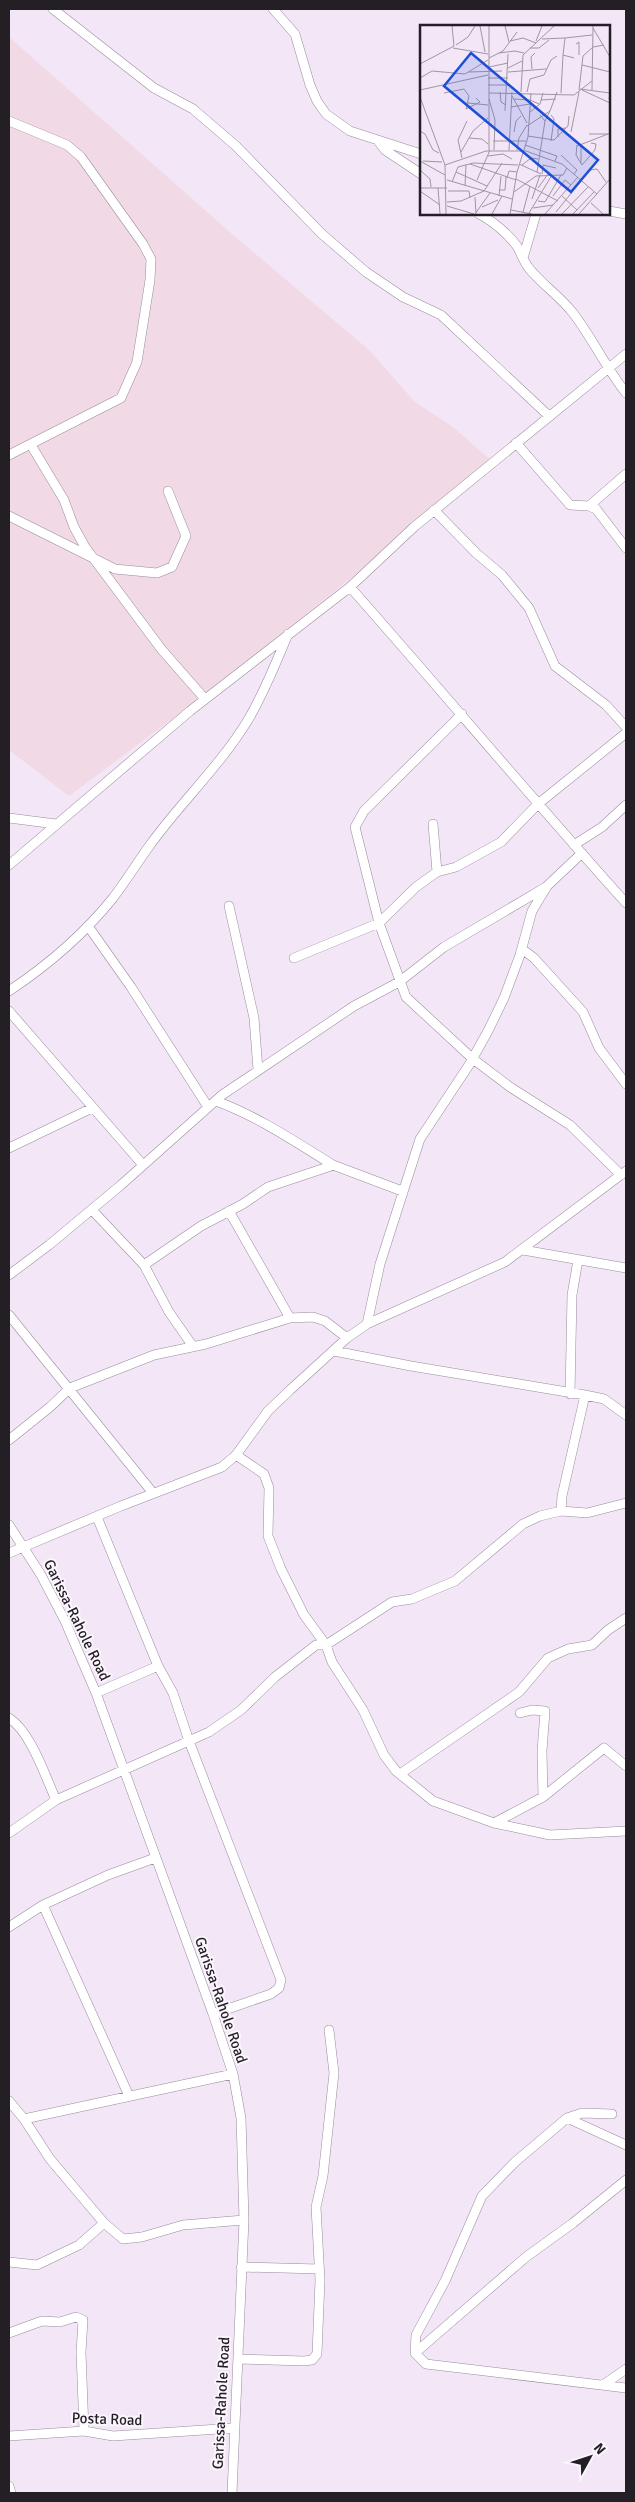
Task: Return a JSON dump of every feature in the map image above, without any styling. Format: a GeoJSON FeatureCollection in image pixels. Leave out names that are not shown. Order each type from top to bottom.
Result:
{"type":"FeatureCollection","features":[{"type":"Feature","properties":{"kind":"street"},"geometry":{"type":"LineString","coordinates":[[53,9],[154,88],[193,109],[242,152],[322,234],[366,272],[403,297],[440,315],[549,416]]}},
{"type":"Feature","properties":{"kind":"street"},"geometry":{"type":"LineString","coordinates":[[273,9],[295,34],[310,85],[317,101],[326,114],[350,131],[379,142],[420,154]]}},
{"type":"Feature","properties":{"kind":"street"},"geometry":{"type":"LineString","coordinates":[[9,121],[67,145],[81,157],[143,244],[151,259],[150,280],[137,362],[121,398],[9,455]]}},
{"type":"Feature","properties":{"kind":"street"},"geometry":{"type":"LineString","coordinates":[[379,142],[385,150],[420,173]]}},
{"type":"Feature","properties":{"kind":"street"},"geometry":{"type":"LineString","coordinates":[[610,210],[626,214]]}},
{"type":"Feature","properties":{"kind":"street"},"geometry":{"type":"LineString","coordinates":[[481,215],[490,220],[516,245],[523,258],[547,289],[572,311],[601,354],[607,369],[626,393]]}},
{"type":"Feature","properties":{"kind":"street"},"geometry":{"type":"LineString","coordinates":[[523,258],[536,215]]}},
{"type":"Feature","properties":{"kind":"street"},"geometry":{"type":"LineString","coordinates":[[9,865],[205,700],[350,587],[434,510],[626,354]]}},
{"type":"Feature","properties":{"kind":"street"},"geometry":{"type":"LineString","coordinates":[[516,443],[570,505],[589,506],[596,509],[626,548]]}},
{"type":"Feature","properties":{"kind":"street"},"geometry":{"type":"LineString","coordinates":[[31,445],[64,500],[74,527],[93,558],[162,650],[205,700]]}},
{"type":"Feature","properties":{"kind":"street"},"geometry":{"type":"LineString","coordinates":[[589,506],[626,474]]}},
{"type":"Feature","properties":{"kind":"street"},"geometry":{"type":"LineString","coordinates":[[9,516],[115,569],[157,573],[172,567],[186,536],[168,491]]}},
{"type":"Feature","properties":{"kind":"street"},"geometry":{"type":"LineString","coordinates":[[434,510],[465,542],[502,575],[529,608],[554,666],[606,705],[626,727]]}},
{"type":"Feature","properties":{"kind":"street"},"geometry":{"type":"LineString","coordinates":[[350,587],[538,804],[626,902]]}},
{"type":"Feature","properties":{"kind":"street"},"geometry":{"type":"LineString","coordinates":[[9,991],[43,966],[88,926],[113,898],[150,845],[235,739],[269,680],[288,634]]}},
{"type":"Feature","properties":{"kind":"street"},"geometry":{"type":"LineString","coordinates":[[9,1553],[153,1493],[222,1467],[236,1455],[268,1412],[347,1338],[367,1324],[505,1262],[624,1173],[570,1125],[510,1087],[473,1059],[406,997],[399,982],[379,923],[356,827],[364,811],[462,714]]}},
{"type":"Feature","properties":{"kind":"street"},"geometry":{"type":"LineString","coordinates":[[294,958],[379,923],[416,887],[437,872],[456,867],[501,842],[538,804],[626,733]]}},
{"type":"Feature","properties":{"kind":"street"},"geometry":{"type":"LineString","coordinates":[[574,845],[602,827],[626,805]]}},
{"type":"Feature","properties":{"kind":"street"},"geometry":{"type":"LineString","coordinates":[[9,818],[56,824]]}},
{"type":"Feature","properties":{"kind":"street"},"geometry":{"type":"LineString","coordinates":[[433,824],[437,872]]}},
{"type":"Feature","properties":{"kind":"street"},"geometry":{"type":"LineString","coordinates":[[9,1275],[92,1210],[212,1104],[258,1070],[354,1006],[399,982],[444,948],[546,887],[582,853]]}},
{"type":"Feature","properties":{"kind":"street"},"geometry":{"type":"LineString","coordinates":[[367,1324],[380,1264],[420,1138],[473,1059],[504,998],[522,949],[532,911],[546,887]]}},
{"type":"Feature","properties":{"kind":"street"},"geometry":{"type":"LineString","coordinates":[[229,906],[254,1018],[258,1070]]}},
{"type":"Feature","properties":{"kind":"street"},"geometry":{"type":"LineString","coordinates":[[88,926],[212,1104],[246,1112],[280,1130],[332,1166],[402,1191]]}},
{"type":"Feature","properties":{"kind":"street"},"geometry":{"type":"LineString","coordinates":[[522,949],[534,958],[583,1012],[599,1048],[626,1084]]}},
{"type":"Feature","properties":{"kind":"street"},"geometry":{"type":"LineString","coordinates":[[9,1011],[143,1165]]}},
{"type":"Feature","properties":{"kind":"street"},"geometry":{"type":"LineString","coordinates":[[9,1148],[92,1108]]}},
{"type":"Feature","properties":{"kind":"street"},"geometry":{"type":"LineString","coordinates":[[144,1265],[169,1246],[268,1188],[332,1166]]}},
{"type":"Feature","properties":{"kind":"street"},"geometry":{"type":"LineString","coordinates":[[92,1210],[144,1265],[169,1312],[192,1345]]}},
{"type":"Feature","properties":{"kind":"street"},"geometry":{"type":"LineString","coordinates":[[229,1212],[290,1318]]}},
{"type":"Feature","properties":{"kind":"street"},"geometry":{"type":"LineString","coordinates":[[523,1250],[626,1268]]}},
{"type":"Feature","properties":{"kind":"street"},"geometry":{"type":"LineString","coordinates":[[570,1394],[572,1295],[578,1260]]}},
{"type":"Feature","properties":{"kind":"street"},"geometry":{"type":"LineString","coordinates":[[9,1315],[70,1388],[153,1493]]}},
{"type":"Feature","properties":{"kind":"street"},"geometry":{"type":"LineString","coordinates":[[9,1440],[70,1388],[139,1361],[192,1345],[206,1344],[290,1318],[313,1318],[325,1321],[347,1338]]}},
{"type":"Feature","properties":{"kind":"street"},"geometry":{"type":"LineString","coordinates":[[334,1351],[570,1394],[585,1395],[604,1400],[626,1415]]}},
{"type":"Feature","properties":{"kind":"street"},"geometry":{"type":"LineString","coordinates":[[561,1511],[562,1496],[585,1395]]}},
{"type":"Feature","properties":{"kind":"street"},"geometry":{"type":"LineString","coordinates":[[236,1455],[264,1474],[269,1488],[268,1536],[273,1551],[304,1615],[326,1645],[332,1662],[363,1710],[384,1755],[400,1774],[432,1801],[494,1823],[550,1835],[626,1831]]}},
{"type":"Feature","properties":{"kind":"street"},"geometry":{"type":"LineString","coordinates":[[9,1833],[56,1800],[209,1732],[241,1710],[275,1677],[316,1645],[326,1645],[392,1602],[412,1599],[455,1582],[523,1524],[540,1516],[561,1511],[586,1513],[626,1504]]}},
{"type":"Feature","properties":{"kind":"street"},"geometry":{"type":"LineString","coordinates":[[97,1516],[158,1666],[173,1693],[189,1741],[281,1980],[279,1988],[271,1994],[213,2014]]}},
{"type":"Feature","properties":{"kind":"street","name":"Garissa-Rahole Road"},"geometry":{"type":"LineString","coordinates":[[9,1525],[42,1574],[65,1620],[96,1692],[233,2074],[241,2118],[244,2220],[232,2493]]}},
{"type":"Feature","properties":{"kind":"street"},"geometry":{"type":"LineString","coordinates":[[400,1774],[510,1699],[523,1688],[548,1658],[568,1649],[592,1645],[608,1630],[626,1618]]}},
{"type":"Feature","properties":{"kind":"street"},"geometry":{"type":"LineString","coordinates":[[96,1692],[158,1666]]}},
{"type":"Feature","properties":{"kind":"street"},"geometry":{"type":"LineString","coordinates":[[520,1713],[532,1710],[545,1711],[542,1751],[543,1797]]}},
{"type":"Feature","properties":{"kind":"street"},"geometry":{"type":"LineString","coordinates":[[9,1718],[16,1723],[26,1737],[56,1800]]}},
{"type":"Feature","properties":{"kind":"street"},"geometry":{"type":"LineString","coordinates":[[494,1823],[543,1797],[604,1748],[626,1766]]}},
{"type":"Feature","properties":{"kind":"street"},"geometry":{"type":"LineString","coordinates":[[9,1927],[43,1905],[108,1875],[155,1858]]}},
{"type":"Feature","properties":{"kind":"street"},"geometry":{"type":"LineString","coordinates":[[43,1905],[129,2096]]}},
{"type":"Feature","properties":{"kind":"street"},"geometry":{"type":"LineString","coordinates":[[238,2359],[312,2360],[317,2354],[320,2269],[316,2207],[324,2176],[334,2073],[329,2030]]}},
{"type":"Feature","properties":{"kind":"street"},"geometry":{"type":"LineString","coordinates":[[24,2119],[233,2074]]}},
{"type":"Feature","properties":{"kind":"street"},"geometry":{"type":"LineString","coordinates":[[9,2101],[12,2111],[24,2119],[50,2159],[104,2223],[123,2239],[131,2239],[183,2225],[244,2220]]}},
{"type":"Feature","properties":{"kind":"street"},"geometry":{"type":"LineString","coordinates":[[415,2354],[416,2335],[445,2281],[482,2196],[515,2162],[567,2118],[582,2113],[612,2114]]}},
{"type":"Feature","properties":{"kind":"street"},"geometry":{"type":"LineString","coordinates":[[567,2118],[626,2145]]}},
{"type":"Feature","properties":{"kind":"street"},"geometry":{"type":"LineString","coordinates":[[415,2354],[526,2257],[573,2223],[626,2180]]}},
{"type":"Feature","properties":{"kind":"street"},"geometry":{"type":"LineString","coordinates":[[9,2262],[37,2265],[80,2245],[104,2223]]}},
{"type":"Feature","properties":{"kind":"street"},"geometry":{"type":"LineString","coordinates":[[241,2267],[320,2269]]}},
{"type":"Feature","properties":{"kind":"street"},"geometry":{"type":"LineString","coordinates":[[9,2333],[42,2321],[60,2322],[76,2317],[82,2320],[80,2352],[84,2431]]}},
{"type":"Feature","properties":{"kind":"street"},"geometry":{"type":"LineString","coordinates":[[415,2354],[426,2364],[626,2388]]}},
{"type":"Feature","properties":{"kind":"street"},"geometry":{"type":"LineString","coordinates":[[603,2385],[626,2369]]}},
{"type":"Feature","properties":{"kind":"street","name":"Posta Road"},"geometry":{"type":"LineString","coordinates":[[9,2436],[84,2431],[113,2436],[234,2428]]}},
{"type":"Feature","properties":{"kind":"street"},"geometry":{"type":"LineString","coordinates":[[9,2486],[11,2493]]}},
{"type":"Feature","properties":{"kind":"shaded area"},"geometry":{"type":"Polygon","coordinates":[[[9,37],[232,234],[369,350],[415,402],[453,427],[494,463],[219,684],[69,796],[9,750],[9,37]]]}}]}
